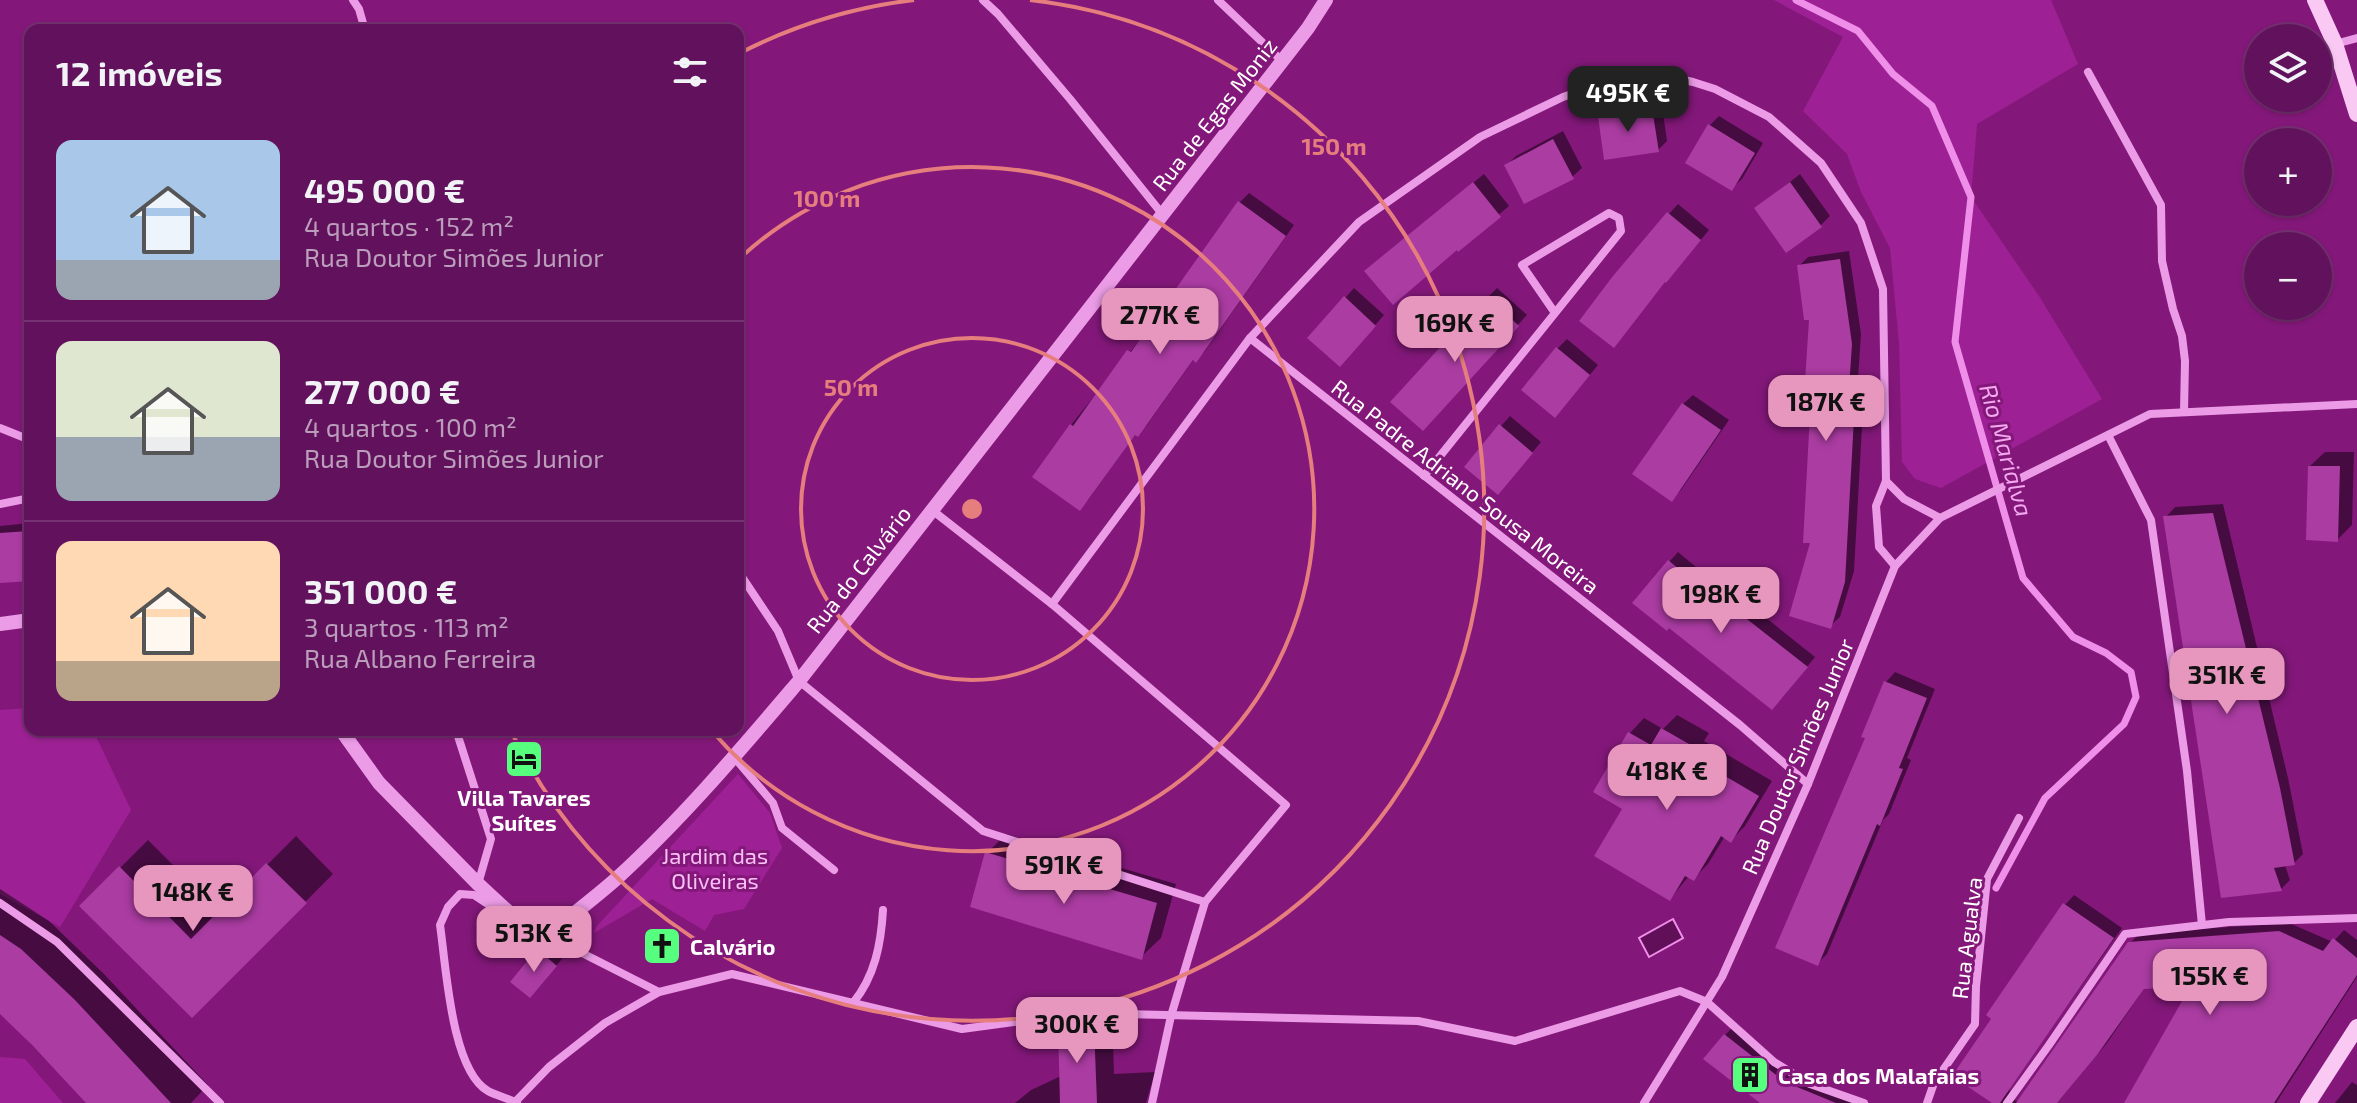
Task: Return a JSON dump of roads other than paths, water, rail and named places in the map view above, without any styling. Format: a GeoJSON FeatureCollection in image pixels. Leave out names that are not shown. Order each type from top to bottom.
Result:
{"type":"FeatureCollection","features":[{"type":"Feature","properties":{"kind":"main road"},"geometry":{"type":"LineString","coordinates":[[2315,0],[2335,44],[2357,114]]}},
{"type":"Feature","properties":{"kind":"main road"},"geometry":{"type":"LineString","coordinates":[[2308,1103],[2357,1027]]}},
{"type":"Feature","properties":{"kind":"street"},"geometry":{"type":"LineString","coordinates":[[353,0],[363,24]]}},
{"type":"Feature","properties":{"kind":"street"},"geometry":{"type":"LineString","coordinates":[[983,0],[1070,99],[1163,215]]}},
{"type":"Feature","properties":{"kind":"street"},"geometry":{"type":"LineString","coordinates":[[1218,0],[1282,61]]}},
{"type":"Feature","properties":{"kind":"street","name":"Rua de Egas Moniz"},"geometry":{"type":"LineString","coordinates":[[1163,215],[1308,28],[1326,0]]}},
{"type":"Feature","properties":{"kind":"street"},"geometry":{"type":"LineString","coordinates":[[2335,44],[2357,38]]}},
{"type":"Feature","properties":{"kind":"street"},"geometry":{"type":"LineString","coordinates":[[2088,72],[2161,205],[2162,261],[2182,336],[2185,361],[2184,412]]}},
{"type":"Feature","properties":{"kind":"street"},"geometry":{"type":"LineString","coordinates":[[1052,604],[1250,338],[1359,222],[1480,137],[1563,97],[1602,84],[1656,74],[1715,89],[1769,117],[1821,163],[1861,223],[1883,289],[1886,481],[1876,506],[1879,547],[1895,566]]}},
{"type":"Feature","properties":{"kind":"street"},"geometry":{"type":"LineString","coordinates":[[1424,476],[1621,231],[1619,218],[1609,213],[1522,265],[1555,313]]}},
{"type":"Feature","properties":{"kind":"street","name":"Rua do Calvário"},"geometry":{"type":"LineString","coordinates":[[559,926],[616,879],[734,757],[799,681],[1163,215]]}},
{"type":"Feature","properties":{"kind":"street","name":"Rua Padre Adriano Sousa Moreira"},"geometry":{"type":"LineString","coordinates":[[1250,338],[1740,725],[1808,784]]}},
{"type":"Feature","properties":{"kind":"street"},"geometry":{"type":"LineString","coordinates":[[1886,481],[1904,499],[1940,518],[2150,414],[2357,404]]}},
{"type":"Feature","properties":{"kind":"street"},"geometry":{"type":"LineString","coordinates":[[0,428],[24,438]]}},
{"type":"Feature","properties":{"kind":"street"},"geometry":{"type":"LineString","coordinates":[[2108,435],[2151,520],[2187,771],[2202,925]]}},
{"type":"Feature","properties":{"kind":"street"},"geometry":{"type":"LineString","coordinates":[[0,504],[24,499]]}},
{"type":"Feature","properties":{"kind":"street"},"geometry":{"type":"LineString","coordinates":[[932,510],[1052,604],[1286,805],[1205,902],[1171,1016],[1152,1103]]}},
{"type":"Feature","properties":{"kind":"street","name":"Rua Doutor Simões Junior"},"geometry":{"type":"LineString","coordinates":[[1644,1103],[1722,977],[1808,784],[1895,566],[1940,518]]}},
{"type":"Feature","properties":{"kind":"street"},"geometry":{"type":"LineString","coordinates":[[744,580],[778,631],[799,681],[983,831],[1205,902]]}},
{"type":"Feature","properties":{"kind":"street"},"geometry":{"type":"LineString","coordinates":[[0,624],[24,621]]}},
{"type":"Feature","properties":{"kind":"street"},"geometry":{"type":"LineString","coordinates":[[345,736],[379,783],[515,918],[559,926],[582,953],[659,992]]}},
{"type":"Feature","properties":{"kind":"street"},"geometry":{"type":"LineString","coordinates":[[458,736],[491,839],[478,884]]}},
{"type":"Feature","properties":{"kind":"street"},"geometry":{"type":"LineString","coordinates":[[734,757],[773,803],[782,828],[834,870]]}},
{"type":"Feature","properties":{"kind":"street","name":"Rua Agualva"},"geometry":{"type":"LineString","coordinates":[[1927,1103],[1934,1083],[1975,1024],[1987,879],[2019,818]]}},
{"type":"Feature","properties":{"kind":"street"},"geometry":{"type":"LineString","coordinates":[[524,919],[517,924],[474,895],[460,894],[448,907],[440,925],[458,1043],[468,1070],[486,1091],[516,1102],[549,1067],[605,1023],[659,992],[732,974],[962,1029],[1081,1013],[1418,1021],[1515,1041],[1680,991],[1707,1002],[1774,1062],[1810,1084],[1864,1103]]}},
{"type":"Feature","properties":{"kind":"street"},"geometry":{"type":"LineString","coordinates":[[0,903],[57,942],[220,1103]]}},
{"type":"Feature","properties":{"kind":"street"},"geometry":{"type":"LineString","coordinates":[[853,1003],[865,989],[881,940],[883,910]]}},
{"type":"Feature","properties":{"kind":"street"},"geometry":{"type":"LineString","coordinates":[[2007,1103],[2125,934],[2229,922],[2357,918]]}},
{"type":"Feature","properties":{"kind":"waterway","name":"Rio Marialva"},"geometry":{"type":"LineString","coordinates":[[1796,0],[1858,31],[1893,74],[1932,106],[1971,197],[1955,342],[2023,578],[2073,637],[2106,653],[2131,672],[2136,697],[2124,724],[2045,798],[1996,888]]}},
{"type":"Feature","properties":{"kind":"place","name":"Villa Tavares Suítes"},"geometry":{"type":"Point","coordinates":[524,759]}},
{"type":"Feature","properties":{"kind":"place","name":"Calvário"},"geometry":{"type":"Point","coordinates":[662,946]}},
{"type":"Feature","properties":{"kind":"place","name":"Casa dos Malafaias"},"geometry":{"type":"Point","coordinates":[1750,1075]}},
{"type":"Feature","properties":{"kind":"park label","name":"Jardim das Oliveiras"},"geometry":{"type":"Point","coordinates":[715,868]}}]}
